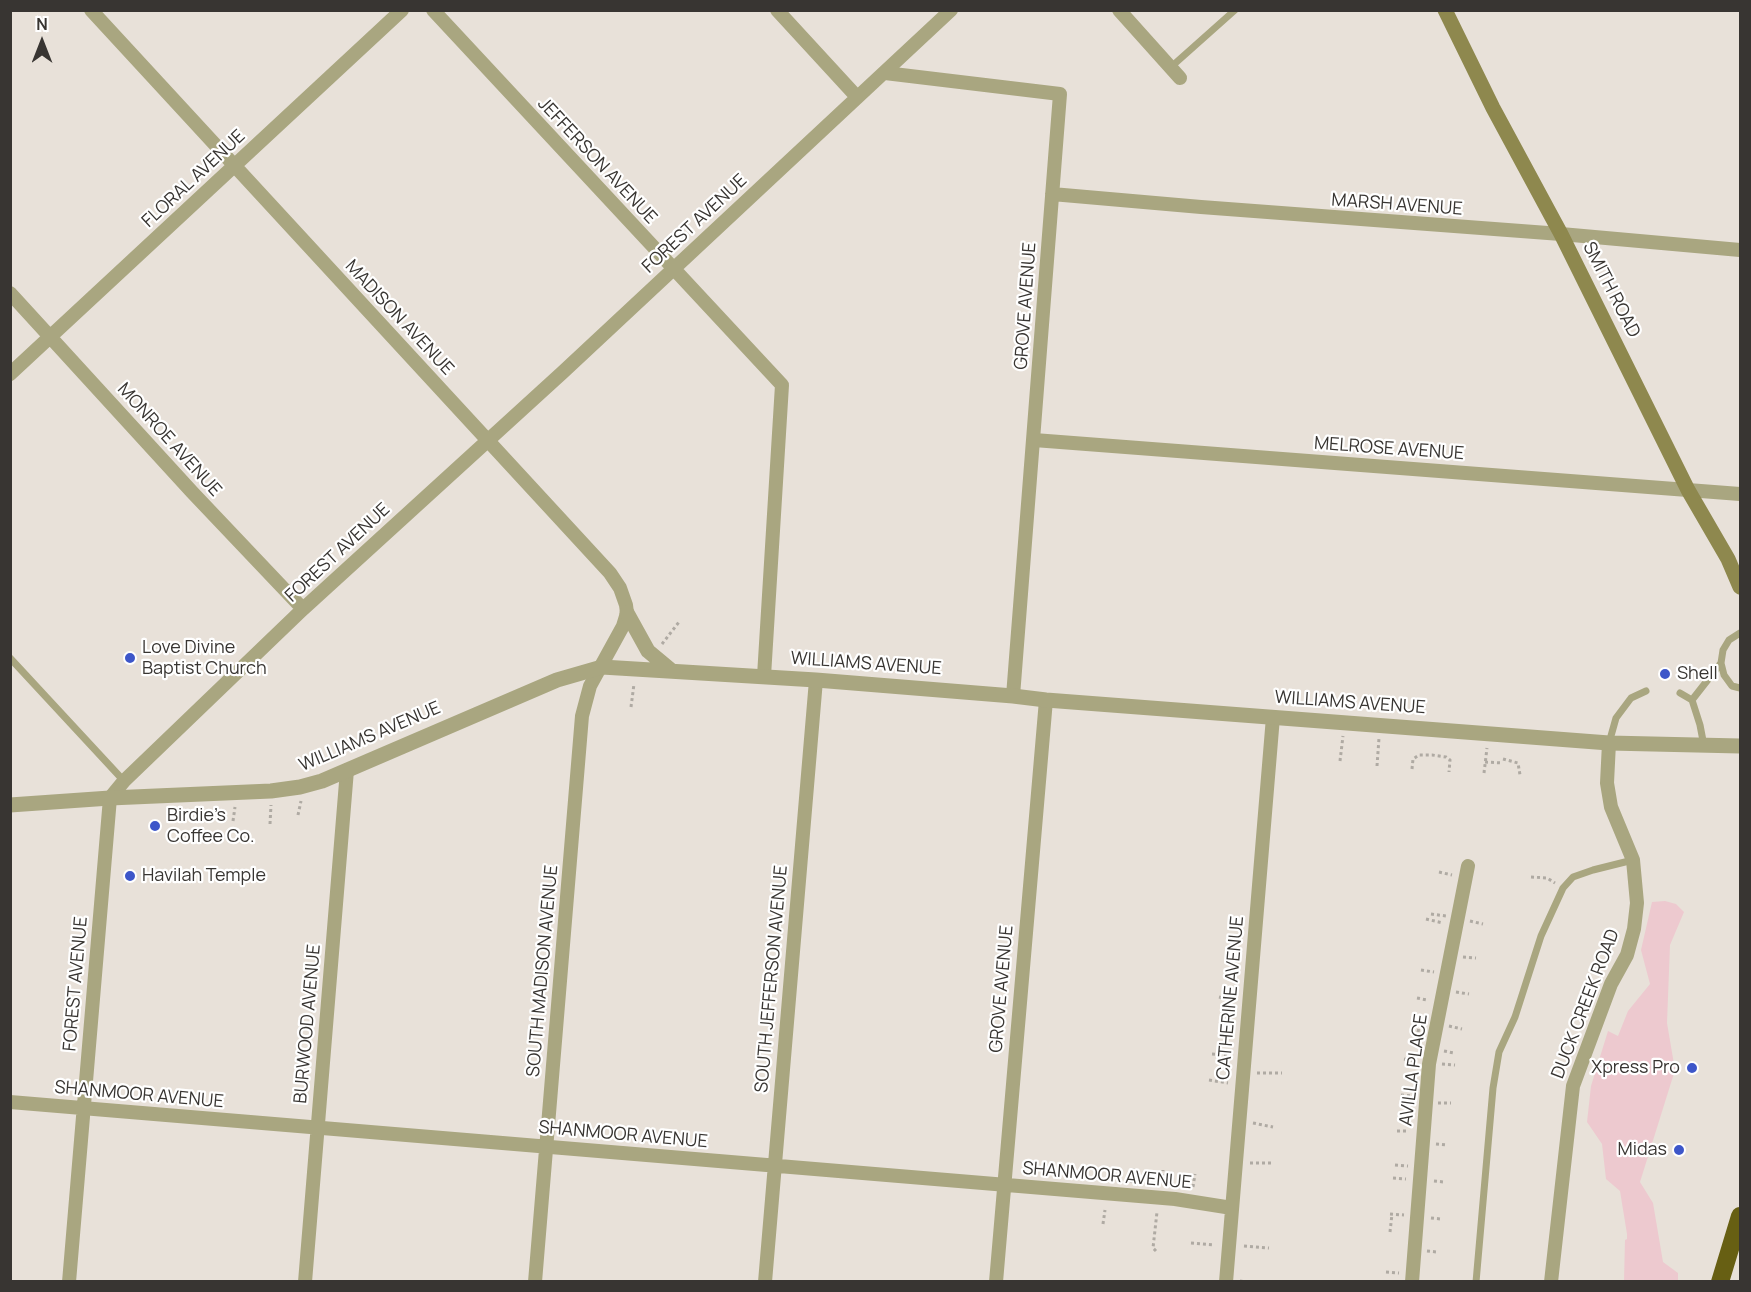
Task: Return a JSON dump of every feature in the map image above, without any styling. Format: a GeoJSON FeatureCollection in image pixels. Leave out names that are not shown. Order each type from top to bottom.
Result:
{"type":"FeatureCollection","features":[{"type":"Feature","properties":{"kind":"highway"},"geometry":{"type":"LineString","coordinates":[[1720,1281],[1740,1216]]}},
{"type":"Feature","properties":{"kind":"main road","name":"SMITH ROAD"},"geometry":{"type":"LineString","coordinates":[[1445,10],[1493,108],[1561,234],[1688,490],[1728,559],[1740,587]]}},
{"type":"Feature","properties":{"kind":"street","name":"MADISON AVENUE"},"geometry":{"type":"LineString","coordinates":[[91,10],[610,573],[620,588],[627,613]]}},
{"type":"Feature","properties":{"kind":"street","name":"FLORAL AVENUE"},"geometry":{"type":"LineString","coordinates":[[10,374],[402,10]]}},
{"type":"Feature","properties":{"kind":"street","name":"JEFFERSON AVENUE"},"geometry":{"type":"LineString","coordinates":[[433,10],[782,385],[764,676]]}},
{"type":"Feature","properties":{"kind":"street"},"geometry":{"type":"LineString","coordinates":[[777,10],[857,98]]}},
{"type":"Feature","properties":{"kind":"street","name":"FOREST AVENUE"},"geometry":{"type":"LineString","coordinates":[[69,1281],[110,798],[124,781],[303,609],[563,372],[951,10]]}},
{"type":"Feature","properties":{"kind":"street"},"geometry":{"type":"LineString","coordinates":[[1119,10],[1176,73]]}},
{"type":"Feature","properties":{"kind":"street","name":"GROVE AVENUE"},"geometry":{"type":"LineString","coordinates":[[885,73],[1060,93],[1013,696]]}},
{"type":"Feature","properties":{"kind":"street","name":"MARSH AVENUE"},"geometry":{"type":"LineString","coordinates":[[1052,194],[1740,250]]}},
{"type":"Feature","properties":{"kind":"street","name":"MONROE AVENUE"},"geometry":{"type":"LineString","coordinates":[[10,293],[192,492],[303,609]]}},
{"type":"Feature","properties":{"kind":"street","name":"MELROSE AVENUE"},"geometry":{"type":"LineString","coordinates":[[1034,440],[1740,494]]}},
{"type":"Feature","properties":{"kind":"street"},"geometry":{"type":"LineString","coordinates":[[602,667],[610,647],[623,626],[627,613]]}},
{"type":"Feature","properties":{"kind":"street"},"geometry":{"type":"LineString","coordinates":[[627,613],[648,651],[672,671]]}},
{"type":"Feature","properties":{"kind":"street","name":"WILLIAMS AVENUE"},"geometry":{"type":"LineString","coordinates":[[10,805],[271,791],[300,787],[322,781],[557,680],[602,667],[764,676],[1609,743],[1704,747],[1740,746]]}},
{"type":"Feature","properties":{"kind":"street","name":"SOUTH MADISON AVENUE"},"geometry":{"type":"LineString","coordinates":[[535,1281],[582,716],[590,686],[602,667]]}},
{"type":"Feature","properties":{"kind":"street","name":"SOUTH JEFFERSON AVENUE"},"geometry":{"type":"LineString","coordinates":[[765,1281],[816,680]]}},
{"type":"Feature","properties":{"kind":"street","name":"GROVE AVENUE"},"geometry":{"type":"LineString","coordinates":[[996,1281],[1046,700]]}},
{"type":"Feature","properties":{"kind":"street","name":"CATHERINE AVENUE"},"geometry":{"type":"LineString","coordinates":[[1233,1281],[1232,1208],[1273,717]]}},
{"type":"Feature","properties":{"kind":"street","name":"DUCK CREEK ROAD"},"geometry":{"type":"LineString","coordinates":[[1551,1281],[1573,1086],[1611,984],[1627,955],[1634,929],[1637,903],[1633,860],[1611,807],[1607,783],[1609,743]]}},
{"type":"Feature","properties":{"kind":"street","name":"BURWOOD AVENUE"},"geometry":{"type":"LineString","coordinates":[[305,1281],[347,770]]}},
{"type":"Feature","properties":{"kind":"street","name":"AVILLA PLACE"},"geometry":{"type":"LineString","coordinates":[[1412,1281],[1429,1064],[1468,866]]}},
{"type":"Feature","properties":{"kind":"street","name":"SHANMOOR AVENUE"},"geometry":{"type":"LineString","coordinates":[[10,1102],[1158,1198],[1232,1208]]}},
{"type":"Feature","properties":{"kind":"lane"},"geometry":{"type":"LineString","coordinates":[[1176,73],[1235,10]]}},
{"type":"Feature","properties":{"kind":"lane"},"geometry":{"type":"LineString","coordinates":[[1740,633],[1729,640],[1723,650],[1721,663],[1724,675],[1732,686],[1740,688]]}},
{"type":"Feature","properties":{"kind":"lane"},"geometry":{"type":"LineString","coordinates":[[10,658],[124,781]]}},
{"type":"Feature","properties":{"kind":"lane"},"geometry":{"type":"LineString","coordinates":[[1692,700],[1721,663]]}},
{"type":"Feature","properties":{"kind":"lane"},"geometry":{"type":"LineString","coordinates":[[1609,743],[1616,718],[1631,698],[1646,691]]}},
{"type":"Feature","properties":{"kind":"lane"},"geometry":{"type":"LineString","coordinates":[[1680,693],[1692,700],[1704,747]]}},
{"type":"Feature","properties":{"kind":"lane"},"geometry":{"type":"LineString","coordinates":[[1476,1281],[1493,1088],[1499,1052],[1515,1017],[1541,936],[1563,888],[1573,877],[1633,860]]}},
{"type":"Feature","properties":{"kind":"path"},"geometry":{"type":"LineString","coordinates":[[660,647],[679,622]]}},
{"type":"Feature","properties":{"kind":"path"},"geometry":{"type":"LineString","coordinates":[[631,707],[635,679]]}},
{"type":"Feature","properties":{"kind":"path"},"geometry":{"type":"LineString","coordinates":[[1340,761],[1345,722]]}},
{"type":"Feature","properties":{"kind":"path"},"geometry":{"type":"LineString","coordinates":[[1377,766],[1381,725]]}},
{"type":"Feature","properties":{"kind":"path"},"geometry":{"type":"LineString","coordinates":[[1484,773],[1487,747]]}},
{"type":"Feature","properties":{"kind":"path"},"geometry":{"type":"LineString","coordinates":[[1412,769],[1413,759],[1419,755],[1432,755],[1446,757],[1450,760],[1449,772]]}},
{"type":"Feature","properties":{"kind":"path"},"geometry":{"type":"LineString","coordinates":[[1485,762],[1518,763],[1520,775]]}},
{"type":"Feature","properties":{"kind":"path"},"geometry":{"type":"LineString","coordinates":[[1532,877],[1547,878],[1563,888]]}},
{"type":"Feature","properties":{"kind":"path"},"geometry":{"type":"LineString","coordinates":[[1426,919],[1444,923]]}},
{"type":"Feature","properties":{"kind":"path"},"geometry":{"type":"LineString","coordinates":[[1219,997],[1235,1001]]}},
{"type":"Feature","properties":{"kind":"path"},"geometry":{"type":"LineString","coordinates":[[1212,1054],[1230,1055]]}},
{"type":"Feature","properties":{"kind":"path"},"geometry":{"type":"LineString","coordinates":[[1257,1074],[1282,1074]]}},
{"type":"Feature","properties":{"kind":"path"},"geometry":{"type":"LineString","coordinates":[[1209,1080],[1228,1083]]}},
{"type":"Feature","properties":{"kind":"path"},"geometry":{"type":"LineString","coordinates":[[1253,1123],[1273,1127]]}},
{"type":"Feature","properties":{"kind":"path"},"geometry":{"type":"LineString","coordinates":[[1250,1163],[1274,1163]]}},
{"type":"Feature","properties":{"kind":"path"},"geometry":{"type":"LineString","coordinates":[[1156,1251],[1153,1248],[1158,1198]]}},
{"type":"Feature","properties":{"kind":"path"},"geometry":{"type":"LineString","coordinates":[[1103,1224],[1105,1210]]}},
{"type":"Feature","properties":{"kind":"path"},"geometry":{"type":"LineString","coordinates":[[1390,1232],[1392,1214]]}},
{"type":"Feature","properties":{"kind":"path"},"geometry":{"type":"LineString","coordinates":[[1191,1243],[1214,1245]]}},
{"type":"Feature","properties":{"kind":"path"},"geometry":{"type":"LineString","coordinates":[[1242,1245],[1269,1248]]}},
{"type":"Feature","properties":{"kind":"path"},"geometry":{"type":"LineString","coordinates":[[1233,1281],[1248,1281]]}},
{"type":"Feature","properties":{"kind":"shaded area"},"geometry":{"type":"Polygon","coordinates":[[[1665,901],[1676,904],[1684,912],[1670,945],[1667,1023],[1675,1070],[1640,1182],[1653,1203],[1663,1262],[1678,1273],[1678,1281],[1624,1281],[1627,1234],[1620,1191],[1606,1179],[1602,1144],[1587,1122],[1591,1086],[1608,1031],[1618,1036],[1628,1011],[1650,984],[1641,950],[1652,902],[1665,901]]]}},
{"type":"Feature","properties":{"kind":"place","name":"Love Divine Baptist Church"},"geometry":{"type":"Point","coordinates":[130,658]}},
{"type":"Feature","properties":{"kind":"place","name":"Shell"},"geometry":{"type":"Point","coordinates":[1665,674]}},
{"type":"Feature","properties":{"kind":"place","name":"Birdie’s Coffee Co."},"geometry":{"type":"Point","coordinates":[155,826]}},
{"type":"Feature","properties":{"kind":"place","name":"Havilah Temple"},"geometry":{"type":"Point","coordinates":[130,876]}},
{"type":"Feature","properties":{"kind":"place","name":"Xpress Pro"},"geometry":{"type":"Point","coordinates":[1692,1068]}},
{"type":"Feature","properties":{"kind":"place","name":"Midas"},"geometry":{"type":"Point","coordinates":[1679,1150]}}]}
